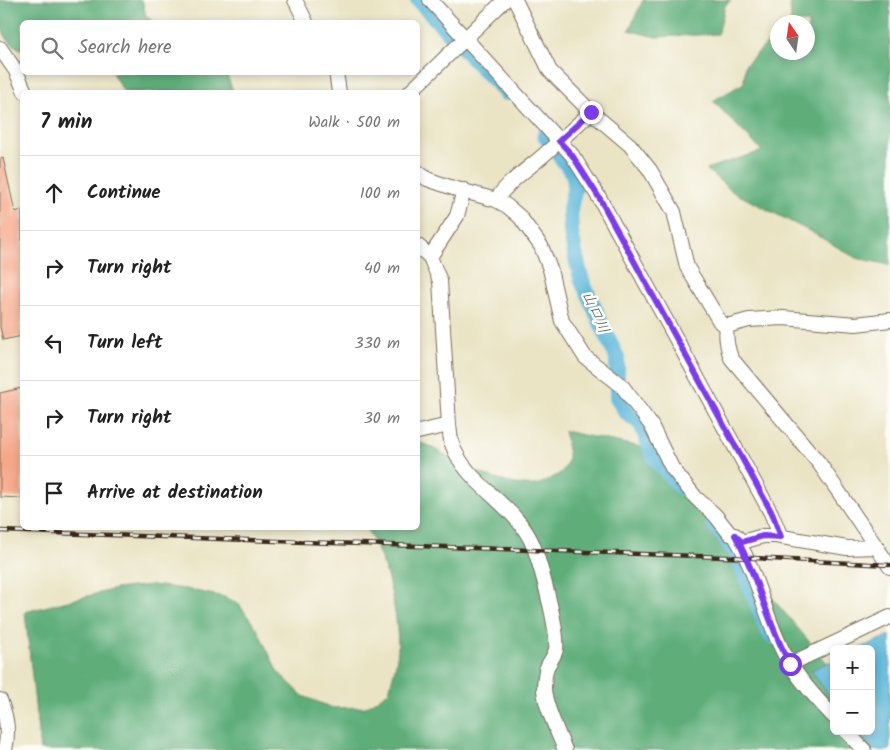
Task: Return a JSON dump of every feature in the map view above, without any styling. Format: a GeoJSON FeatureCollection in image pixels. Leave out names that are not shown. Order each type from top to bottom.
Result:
{"type":"FeatureCollection","features":[{"type":"Feature","properties":{"kind":"street"},"geometry":{"type":"LineString","coordinates":[[295,0],[305,20]]}},
{"type":"Feature","properties":{"kind":"street"},"geometry":{"type":"LineString","coordinates":[[430,0],[572,155],[600,199],[772,513],[781,537]]}},
{"type":"Feature","properties":{"kind":"street"},"geometry":{"type":"LineString","coordinates":[[412,90],[505,0]]}},
{"type":"Feature","properties":{"kind":"street"},"geometry":{"type":"LineString","coordinates":[[515,0],[550,71],[591,112],[630,145],[650,170],[674,212],[688,267],[716,316],[727,326]]}},
{"type":"Feature","properties":{"kind":"street"},"geometry":{"type":"LineString","coordinates":[[0,48],[16,71],[24,90]]}},
{"type":"Feature","properties":{"kind":"street"},"geometry":{"type":"LineString","coordinates":[[336,75],[339,90]]}},
{"type":"Feature","properties":{"kind":"street"},"geometry":{"type":"LineString","coordinates":[[496,200],[508,185],[591,112]]}},
{"type":"Feature","properties":{"kind":"street"},"geometry":{"type":"LineString","coordinates":[[420,173],[428,179],[496,200],[520,217],[541,246],[550,269],[562,321],[585,357],[617,383],[651,425],[672,468],[696,498],[715,515],[730,534],[735,535],[742,542],[763,536],[781,537],[847,548],[877,546]]}},
{"type":"Feature","properties":{"kind":"street"},"geometry":{"type":"LineString","coordinates":[[430,257],[458,216],[464,190]]}},
{"type":"Feature","properties":{"kind":"street"},"geometry":{"type":"LineString","coordinates":[[420,248],[430,257],[440,281],[449,425],[452,444],[460,460],[483,487],[512,516],[532,543],[554,625],[556,650],[546,670],[544,690],[565,750]]}},
{"type":"Feature","properties":{"kind":"street"},"geometry":{"type":"LineString","coordinates":[[727,326],[749,320],[783,318],[856,324],[890,320]]}},
{"type":"Feature","properties":{"kind":"street"},"geometry":{"type":"LineString","coordinates":[[727,326],[725,335],[732,358],[819,463],[890,567]]}},
{"type":"Feature","properties":{"kind":"street"},"geometry":{"type":"LineString","coordinates":[[420,432],[449,425]]}},
{"type":"Feature","properties":{"kind":"street"},"geometry":{"type":"LineString","coordinates":[[735,535],[751,568],[779,644],[790,664],[830,713]]}},
{"type":"Feature","properties":{"kind":"street"},"geometry":{"type":"LineString","coordinates":[[790,664],[890,617]]}},
{"type":"Feature","properties":{"kind":"street"},"geometry":{"type":"LineString","coordinates":[[0,700],[8,735],[5,750]]}},
{"type":"Feature","properties":{"kind":"street"},"geometry":{"type":"LineString","coordinates":[[850,735],[863,750]]}},
{"type":"Feature","properties":{"kind":"green space"},"geometry":{"type":"Polygon","coordinates":[[[0,0],[142,0],[146,16],[151,20],[20,20],[20,49],[5,36],[0,17],[0,0]]]}},
{"type":"Feature","properties":{"kind":"green space"},"geometry":{"type":"Polygon","coordinates":[[[643,0],[731,0],[725,6],[718,34],[655,37],[629,30],[643,0]]]}},
{"type":"Feature","properties":{"kind":"green space"},"geometry":{"type":"Polygon","coordinates":[[[790,0],[890,0],[890,265],[856,258],[815,234],[733,192],[706,169],[762,151],[713,101],[744,83],[745,65],[770,41],[770,60],[815,60],[815,15],[791,15],[790,0]]]}},
{"type":"Feature","properties":{"kind":"green space"},"geometry":{"type":"Polygon","coordinates":[[[113,75],[227,75],[233,90],[123,90],[113,75]]]}},
{"type":"Feature","properties":{"kind":"green space"},"geometry":{"type":"Polygon","coordinates":[[[564,431],[641,447],[830,666],[830,735],[875,735],[890,750],[40,750],[25,612],[115,589],[152,585],[186,589],[224,597],[238,603],[257,629],[278,672],[303,696],[333,708],[366,707],[389,692],[398,650],[396,619],[390,586],[380,555],[367,530],[420,530],[420,443],[484,475],[508,482],[530,485],[543,483],[558,475],[566,465],[568,453],[564,431]]]}},
{"type":"Feature","properties":{"kind":"water"},"geometry":{"type":"Polygon","coordinates":[[[890,635],[890,750],[873,750],[861,735],[875,735],[875,645],[868,645],[890,635]]]}},
{"type":"Feature","properties":{"kind":"water"},"geometry":{"type":"Polygon","coordinates":[[[830,662],[830,696],[811,670],[830,662]]]}},
{"type":"Feature","properties":{"kind":"building"},"geometry":{"type":"Polygon","coordinates":[[[3,158],[15,212],[20,211],[20,336],[3,340],[0,327],[0,159],[3,158]]]}},
{"type":"Feature","properties":{"kind":"building"},"geometry":{"type":"Polygon","coordinates":[[[20,388],[20,498],[0,497],[0,393],[20,388]]]}},
{"type":"Feature","properties":{"kind":"waterway","name":"山口川"},"geometry":{"type":"LineString","coordinates":[[418,0],[506,93]]}},
{"type":"Feature","properties":{"kind":"waterway","name":"山口川"},"geometry":{"type":"LineString","coordinates":[[545,135],[574,175],[575,186],[570,209],[571,232],[576,258],[582,281],[617,358],[617,398],[627,413],[641,424],[654,457],[680,487]]}},
{"type":"Feature","properties":{"kind":"waterway","name":"山口川"},"geometry":{"type":"LineString","coordinates":[[713,523],[733,550],[771,636]]}},
{"type":"Feature","properties":{"kind":"railway"},"geometry":{"type":"LineString","coordinates":[[0,531],[753,558],[890,565]]}},
{"type":"Feature","properties":{"kind":"route"},"geometry":{"type":"LineString","coordinates":[[591,112],[559,141],[572,155],[600,199],[772,513],[781,537],[763,536],[742,542],[735,535],[744,550],[779,644],[790,664]]}}]}
